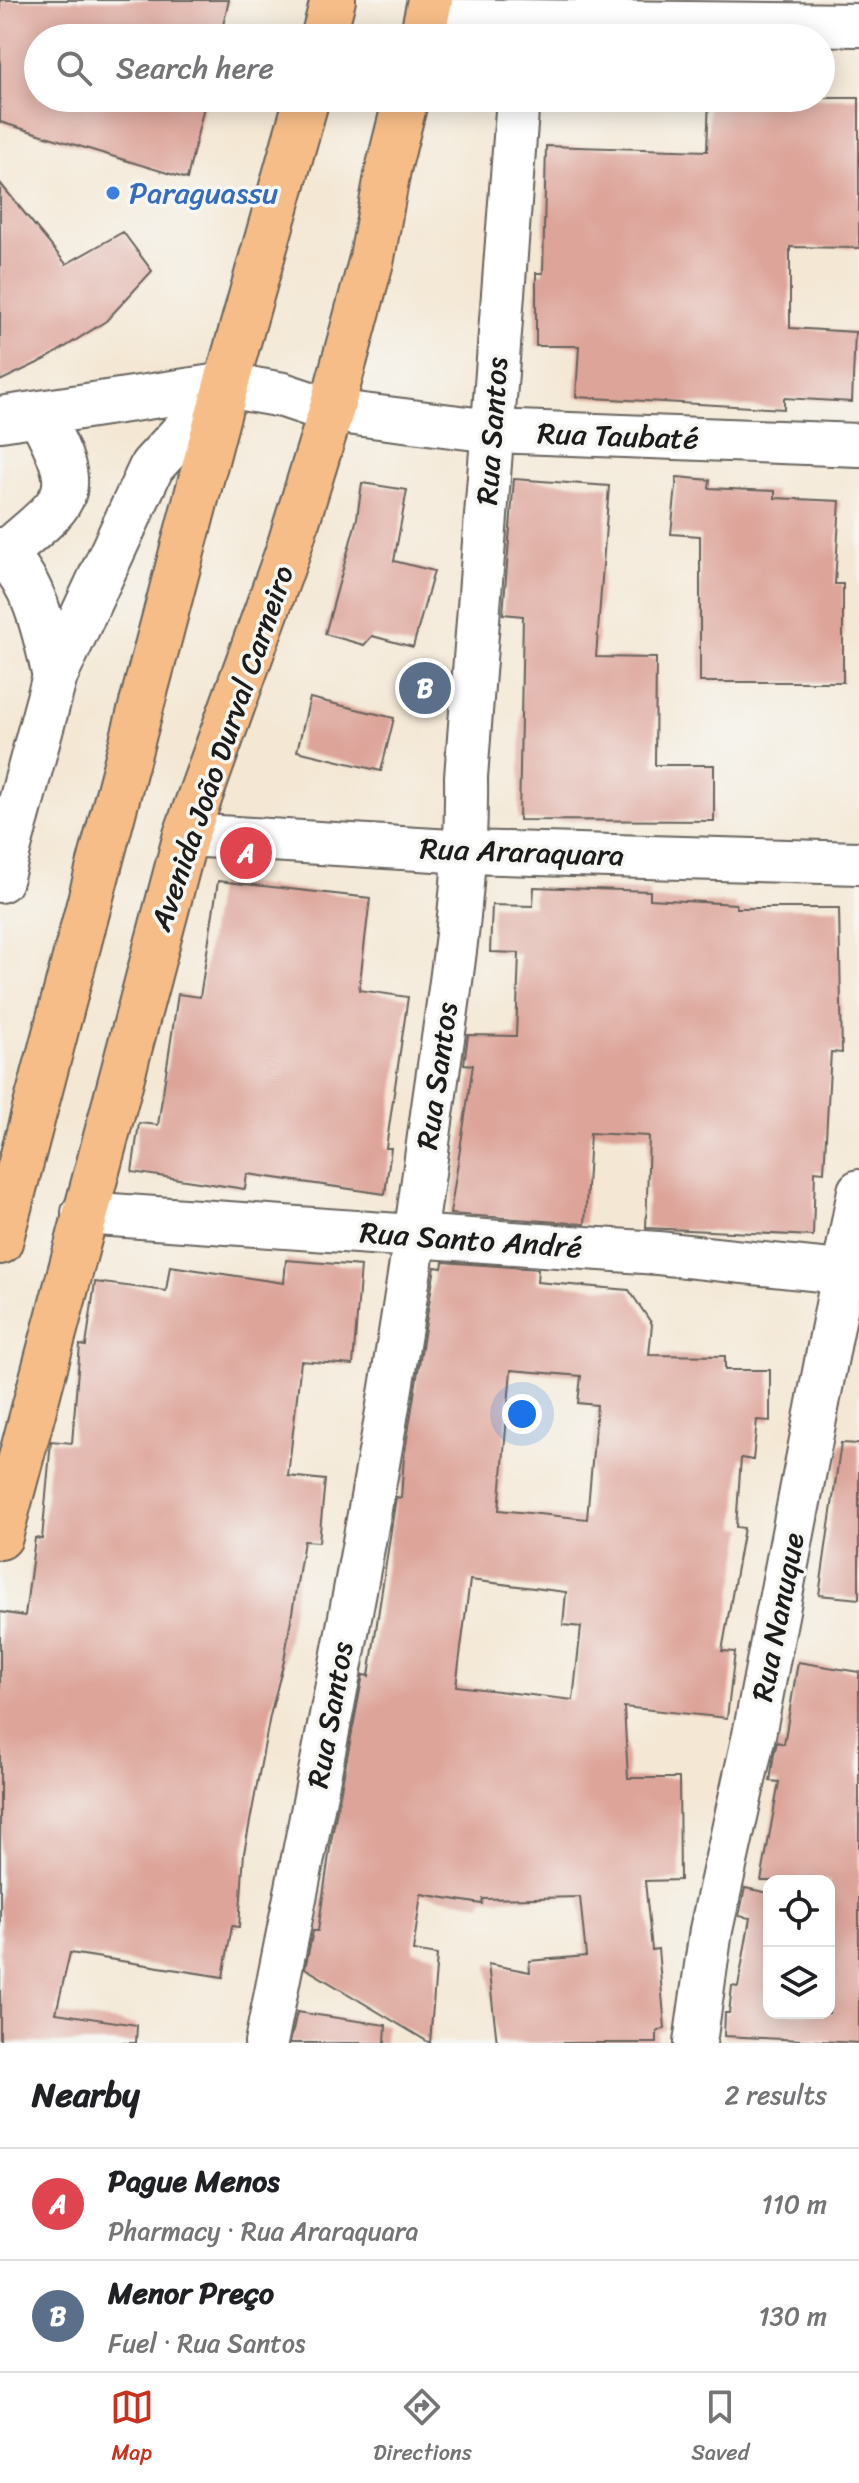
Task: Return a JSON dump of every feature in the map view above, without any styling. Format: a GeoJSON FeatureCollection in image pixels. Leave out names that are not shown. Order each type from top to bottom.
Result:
{"type":"FeatureCollection","features":[{"type":"Feature","properties":{"kind":"main road"},"geometry":{"type":"LineString","coordinates":[[327,24],[333,0]]}},
{"type":"Feature","properties":{"kind":"main road"},"geometry":{"type":"LineString","coordinates":[[0,1242],[226,385],[303,112]]}},
{"type":"Feature","properties":{"kind":"main road","name":"Avenida João Durval Carneiro"},"geometry":{"type":"LineString","coordinates":[[0,1537],[83,1213],[186,835],[287,554],[331,411],[372,258],[402,112]]}},
{"type":"Feature","properties":{"kind":"street"},"geometry":{"type":"LineString","coordinates":[[426,19],[775,24]]}},
{"type":"Feature","properties":{"kind":"street"},"geometry":{"type":"LineString","coordinates":[[835,25],[859,25]]}},
{"type":"Feature","properties":{"kind":"street","name":"Rua Santos"},"geometry":{"type":"LineString","coordinates":[[266,2043],[321,1769],[416,1235],[468,852],[466,777],[517,112]]}},
{"type":"Feature","properties":{"kind":"street"},"geometry":{"type":"LineString","coordinates":[[20,417],[226,385],[283,395],[331,411]]}},
{"type":"Feature","properties":{"kind":"street"},"geometry":{"type":"LineString","coordinates":[[0,880],[55,676],[152,466],[226,385]]}},
{"type":"Feature","properties":{"kind":"street","name":"Rua Taubaté"},"geometry":{"type":"LineString","coordinates":[[331,411],[492,431],[859,445]]}},
{"type":"Feature","properties":{"kind":"street"},"geometry":{"type":"LineString","coordinates":[[20,417],[63,459],[64,491],[58,505],[2,552],[25,581],[40,613],[55,676]]}},
{"type":"Feature","properties":{"kind":"street","name":"Rua Araraquara"},"geometry":{"type":"LineString","coordinates":[[186,835],[468,852],[859,863]]}},
{"type":"Feature","properties":{"kind":"street","name":"Rua Nanuque"},"geometry":{"type":"LineString","coordinates":[[695,2043],[716,1903],[852,1273],[859,1191]]}},
{"type":"Feature","properties":{"kind":"street","name":"Rua Santo André"},"geometry":{"type":"LineString","coordinates":[[83,1213],[658,1253],[852,1273]]}},
{"type":"Feature","properties":{"kind":"building"},"geometry":{"type":"Polygon","coordinates":[[[0,0],[229,0],[223,24],[24,24],[24,112],[203,112],[187,179],[0,122],[0,0]]]}},
{"type":"Feature","properties":{"kind":"building"},"geometry":{"type":"Polygon","coordinates":[[[835,98],[859,98],[859,248],[790,247],[790,328],[855,332],[852,402],[784,398],[784,409],[576,397],[579,346],[536,346],[536,273],[543,273],[546,146],[707,151],[708,112],[835,112],[835,98]]]}},
{"type":"Feature","properties":{"kind":"building"},"geometry":{"type":"Polygon","coordinates":[[[0,183],[66,264],[123,232],[152,271],[106,321],[46,359],[0,381],[0,183]]]}},
{"type":"Feature","properties":{"kind":"building"},"geometry":{"type":"Polygon","coordinates":[[[677,477],[710,480],[709,488],[775,491],[775,498],[840,501],[835,584],[843,584],[843,682],[700,682],[700,536],[671,534],[677,477]]]}},
{"type":"Feature","properties":{"kind":"building"},"geometry":{"type":"Polygon","coordinates":[[[514,479],[609,486],[596,657],[656,658],[655,765],[714,765],[714,821],[519,820],[523,616],[503,614],[514,479]]]}},
{"type":"Feature","properties":{"kind":"building"},"geometry":{"type":"Polygon","coordinates":[[[362,483],[407,490],[394,561],[434,571],[413,647],[372,636],[364,645],[325,634],[357,518],[362,483]]]}},
{"type":"Feature","properties":{"kind":"building"},"geometry":{"type":"Polygon","coordinates":[[[310,698],[394,718],[381,771],[297,751],[310,698]]]}},
{"type":"Feature","properties":{"kind":"building"},"geometry":{"type":"Polygon","coordinates":[[[218,881],[370,898],[359,990],[408,997],[386,1148],[391,1148],[385,1194],[247,1174],[245,1189],[132,1172],[139,1123],[158,1125],[178,994],[200,997],[218,881]]]}},
{"type":"Feature","properties":{"kind":"building"},"geometry":{"type":"Polygon","coordinates":[[[534,887],[650,891],[650,899],[736,904],[736,908],[839,908],[842,1053],[831,1052],[824,1172],[815,1171],[813,1236],[646,1228],[649,1136],[590,1133],[585,1224],[450,1214],[473,1065],[464,1064],[468,1035],[516,1036],[519,953],[490,952],[492,905],[533,906],[534,887]]]}},
{"type":"Feature","properties":{"kind":"building"},"geometry":{"type":"Polygon","coordinates":[[[286,1260],[361,1266],[353,1365],[301,1361],[288,1476],[325,1480],[319,1542],[304,1541],[284,1661],[270,1716],[244,1853],[239,1927],[232,1926],[223,1977],[70,1953],[56,2013],[137,2025],[136,2043],[0,2043],[0,1612],[25,1616],[35,1538],[42,1539],[51,1441],[72,1443],[80,1345],[86,1346],[95,1282],[166,1291],[170,1266],[284,1283],[286,1260]]]}},
{"type":"Feature","properties":{"kind":"building"},"geometry":{"type":"Polygon","coordinates":[[[443,1262],[538,1269],[537,1282],[629,1290],[652,1324],[649,1355],[725,1356],[725,1370],[770,1370],[770,1421],[757,1420],[753,1460],[741,1458],[736,1527],[744,1528],[722,1651],[735,1652],[727,1718],[624,1707],[628,1778],[679,1778],[680,1880],[645,1881],[652,1950],[658,1949],[665,2028],[657,2032],[657,2043],[497,2043],[488,1964],[530,1972],[529,1961],[586,1956],[580,1897],[483,1899],[482,1904],[421,1894],[413,1951],[437,1955],[430,2043],[305,1968],[313,1931],[318,1931],[331,1841],[363,1675],[369,1676],[396,1497],[401,1498],[404,1457],[435,1267],[442,1268],[443,1262]],[[511,1370],[499,1510],[587,1519],[597,1405],[578,1403],[581,1376],[511,1370]],[[470,1580],[456,1686],[573,1700],[581,1627],[563,1625],[566,1592],[470,1580]]]}},
{"type":"Feature","properties":{"kind":"building"},"geometry":{"type":"Polygon","coordinates":[[[841,1443],[859,1444],[859,1599],[819,1595],[841,1443]]]}},
{"type":"Feature","properties":{"kind":"building"},"geometry":{"type":"Polygon","coordinates":[[[798,1662],[859,1672],[859,2043],[724,2036],[725,2013],[729,2013],[732,1986],[738,1987],[750,1918],[739,1916],[745,1888],[763,1892],[763,2019],[835,2019],[835,1875],[763,1875],[761,1881],[779,1782],[770,1781],[774,1754],[777,1742],[784,1744],[798,1662]]]}},
{"type":"Feature","properties":{"kind":"building"},"geometry":{"type":"Polygon","coordinates":[[[297,2012],[386,2025],[385,2043],[290,2043],[297,2012]]]}},
{"type":"Feature","properties":{"kind":"place","name":"Paraguassu"},"geometry":{"type":"Point","coordinates":[113,193]}},
{"type":"Feature","properties":{"kind":"place","name":"Menor Preço"},"geometry":{"type":"Point","coordinates":[425,688]}},
{"type":"Feature","properties":{"kind":"place","name":"Pague Menos"},"geometry":{"type":"Point","coordinates":[246,853]}}]}
